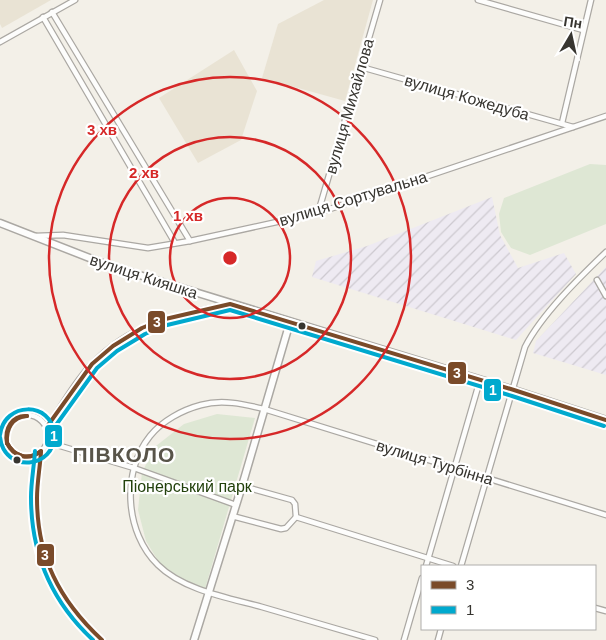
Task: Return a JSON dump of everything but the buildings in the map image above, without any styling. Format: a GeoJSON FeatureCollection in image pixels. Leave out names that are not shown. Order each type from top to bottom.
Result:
{"type":"FeatureCollection","features":[{"type":"Feature","properties":{"kind":"street"},"geometry":{"type":"LineString","coordinates":[[0,42],[75,0]]}},
{"type":"Feature","properties":{"kind":"street","name":"вулиця Михайлова"},"geometry":{"type":"LineString","coordinates":[[318,212],[380,0]]}},
{"type":"Feature","properties":{"kind":"street"},"geometry":{"type":"LineString","coordinates":[[478,0],[583,30]]}},
{"type":"Feature","properties":{"kind":"street"},"geometry":{"type":"LineString","coordinates":[[562,123],[591,0]]}},
{"type":"Feature","properties":{"kind":"street"},"geometry":{"type":"LineString","coordinates":[[52,12],[190,241]]}},
{"type":"Feature","properties":{"kind":"street"},"geometry":{"type":"LineString","coordinates":[[43,18],[175,243]]}},
{"type":"Feature","properties":{"kind":"street","name":"вулиця Кожедуба"},"geometry":{"type":"LineString","coordinates":[[361,67],[574,127]]}},
{"type":"Feature","properties":{"kind":"street","name":"вулиця Сортувальна"},"geometry":{"type":"LineString","coordinates":[[34,236],[63,235],[148,248],[190,241],[318,212],[606,116]]}},
{"type":"Feature","properties":{"kind":"street","name":"вулиця Кияшка"},"geometry":{"type":"LineString","coordinates":[[0,223],[110,266],[606,420]]}},
{"type":"Feature","properties":{"kind":"street"},"geometry":{"type":"LineString","coordinates":[[461,565],[514,390],[525,347],[535,329],[606,252]]}},
{"type":"Feature","properties":{"kind":"street"},"geometry":{"type":"LineString","coordinates":[[597,280],[606,296]]}},
{"type":"Feature","properties":{"kind":"street"},"geometry":{"type":"LineString","coordinates":[[46,428],[92,364],[113,346],[142,328],[160,320],[230,304]]}},
{"type":"Feature","properties":{"kind":"street"},"geometry":{"type":"LineString","coordinates":[[194,640],[290,322]]}},
{"type":"Feature","properties":{"kind":"street"},"geometry":{"type":"LineString","coordinates":[[426,565],[480,380]]}},
{"type":"Feature","properties":{"kind":"street","name":"вулиця Турбінна"},"geometry":{"type":"LineString","coordinates":[[375,640],[209,592],[181,582],[158,565],[141,542],[130,504],[134,468],[139,454],[150,436],[164,422],[182,412],[201,405],[220,402],[243,404],[606,515]]}},
{"type":"Feature","properties":{"kind":"street"},"geometry":{"type":"LineString","coordinates":[[41,452],[30,457],[18,455],[3,436],[10,423],[21,416],[34,417],[40,420],[46,428],[48,436],[41,452],[37,497],[41,537],[46,557],[66,601],[87,626],[102,640]]}},
{"type":"Feature","properties":{"kind":"street"},"geometry":{"type":"LineString","coordinates":[[47,442],[134,468],[236,505]]}},
{"type":"Feature","properties":{"kind":"street"},"geometry":{"type":"LineString","coordinates":[[232,516],[281,529],[286,528],[296,517],[295,504],[292,500],[242,486]]}},
{"type":"Feature","properties":{"kind":"street"},"geometry":{"type":"LineString","coordinates":[[296,517],[450,565]]}},
{"type":"Feature","properties":{"kind":"street"},"geometry":{"type":"LineString","coordinates":[[404,640],[421,581]]}},
{"type":"Feature","properties":{"kind":"shaded area"},"geometry":{"type":"Polygon","coordinates":[[[0,0],[51,0],[2,28],[0,24],[0,0]]]}},
{"type":"Feature","properties":{"kind":"shaded area"},"geometry":{"type":"Polygon","coordinates":[[[324,0],[373,0],[345,101],[262,78],[278,24],[324,0]]]}},
{"type":"Feature","properties":{"kind":"shaded area"},"geometry":{"type":"Polygon","coordinates":[[[234,50],[257,91],[241,140],[198,163],[159,98],[234,50]]]}},
{"type":"Feature","properties":{"kind":"shaded area"},"geometry":{"type":"Polygon","coordinates":[[[492,197],[500,235],[518,268],[564,253],[576,274],[516,340],[312,277],[316,261],[367,246],[492,197]]]}},
{"type":"Feature","properties":{"kind":"shaded area"},"geometry":{"type":"Polygon","coordinates":[[[606,267],[606,375],[533,353],[536,341],[606,267]]]}},
{"type":"Feature","properties":{"kind":"green space"},"geometry":{"type":"Polygon","coordinates":[[[590,164],[606,165],[606,224],[530,255],[511,248],[501,232],[499,214],[504,198],[590,164]]]}},
{"type":"Feature","properties":{"kind":"green space","name":"Піонерський парк"},"geometry":{"type":"Polygon","coordinates":[[[217,414],[255,418],[205,589],[183,581],[160,564],[146,541],[138,510],[142,472],[156,446],[184,424],[217,414]]]}},
{"type":"Feature","properties":{"kind":"transit line","name":"3"},"geometry":{"type":"LineString","coordinates":[[46,428],[92,364],[113,346],[142,328],[161,320],[230,304],[514,390],[606,420]]}},
{"type":"Feature","properties":{"kind":"transit line","name":"1"},"geometry":{"type":"LineString","coordinates":[[51,432],[97,368],[117,351],[145,334],[163,326],[230,310],[604,426]]}},
{"type":"Feature","properties":{"kind":"transit line","name":"1"},"geometry":{"type":"LineString","coordinates":[[0,435],[3,424],[10,416],[18,411],[28,409],[45,415],[51,423],[54,434],[52,446],[47,454],[39,460],[29,462],[19,462],[10,457],[4,449],[0,437]]}},
{"type":"Feature","properties":{"kind":"transit line","name":"3"},"geometry":{"type":"LineString","coordinates":[[7,443],[6,438],[10,424],[17,418],[27,416]]}},
{"type":"Feature","properties":{"kind":"transit line","name":"3"},"geometry":{"type":"LineString","coordinates":[[7,443],[11,425],[17,419],[27,416]]}},
{"type":"Feature","properties":{"kind":"transit line","name":"3"},"geometry":{"type":"LineString","coordinates":[[7,443],[14,452],[22,456],[32,456],[41,451]]}},
{"type":"Feature","properties":{"kind":"transit line","name":"3"},"geometry":{"type":"LineString","coordinates":[[7,443],[14,452],[22,456],[32,456],[41,451]]}},
{"type":"Feature","properties":{"kind":"transit line","name":"1"},"geometry":{"type":"LineString","coordinates":[[35,451],[31,497],[32,518],[40,557],[55,593],[66,610],[93,640]]}},
{"type":"Feature","properties":{"kind":"transit line","name":"3"},"geometry":{"type":"LineString","coordinates":[[41,452],[37,492],[38,519],[46,558],[53,576],[63,593],[87,625],[102,640]]}},
{"type":"Feature","properties":{"kind":"district","name":"ПІВКОЛО"},"geometry":{"type":"Point","coordinates":[124,455]}}]}
